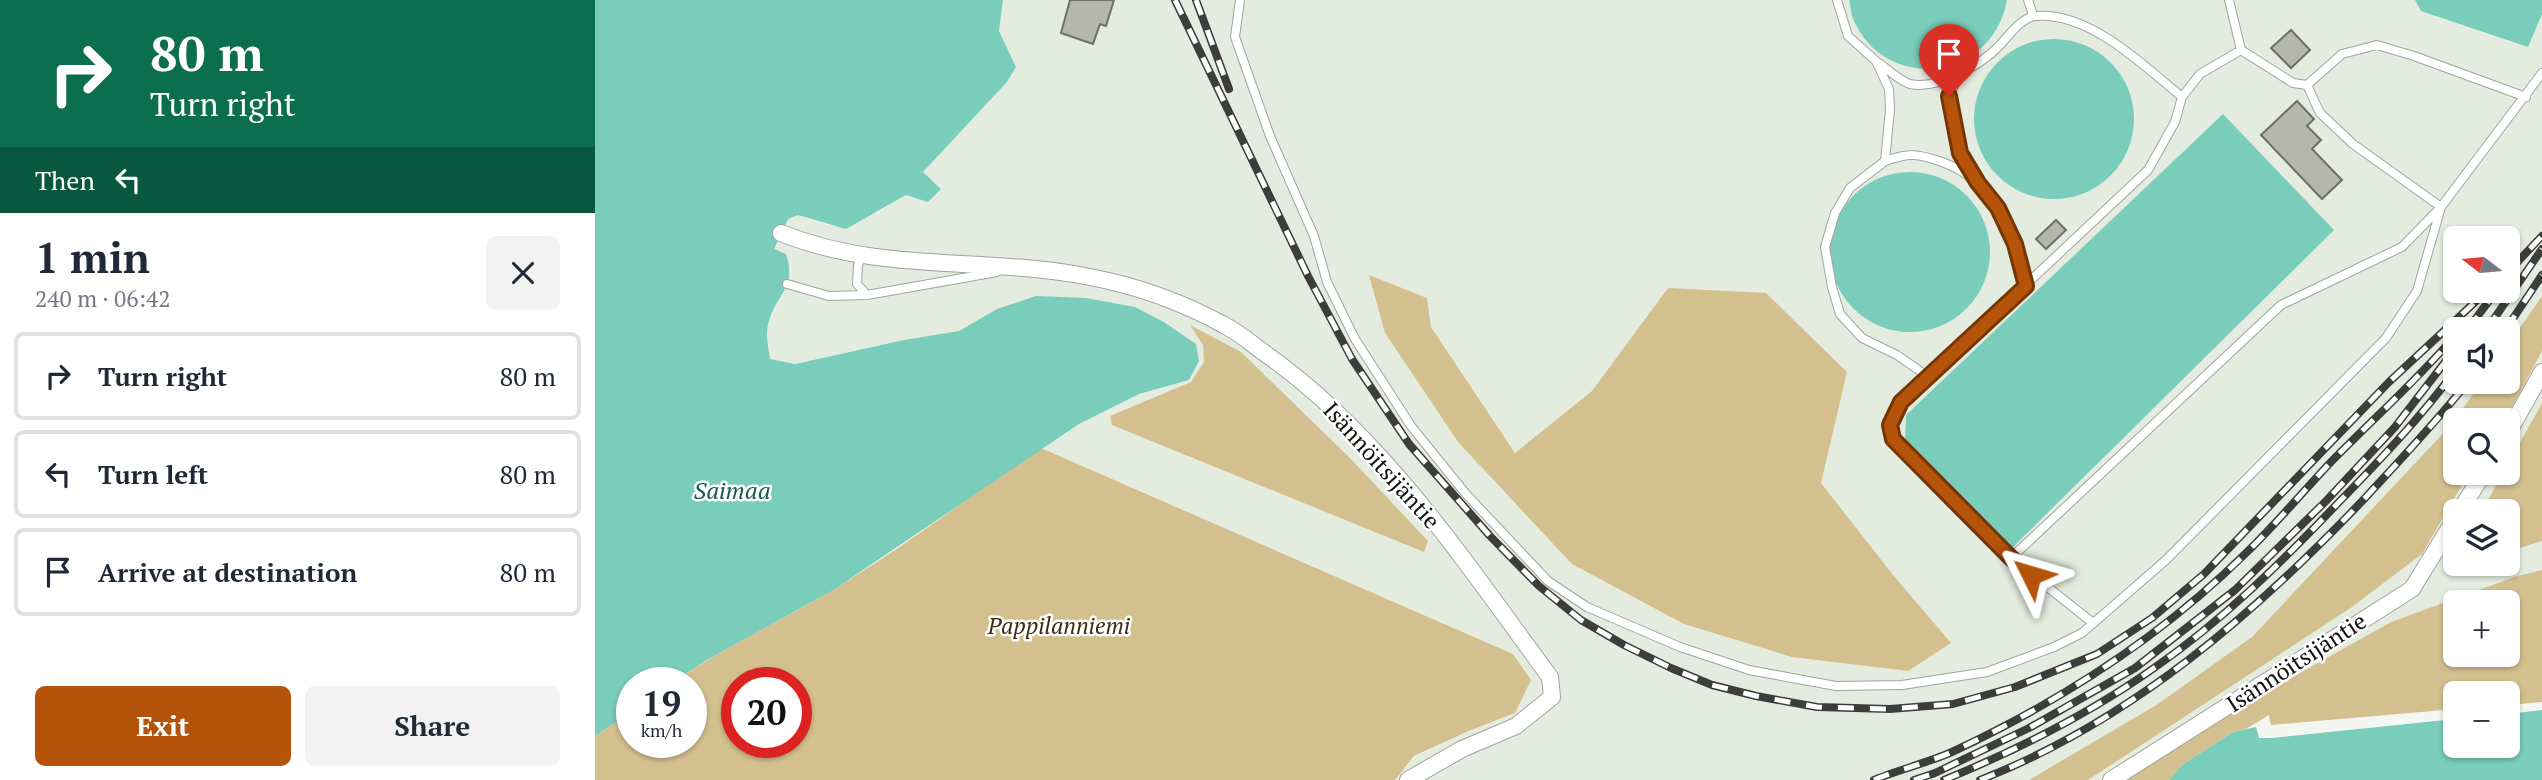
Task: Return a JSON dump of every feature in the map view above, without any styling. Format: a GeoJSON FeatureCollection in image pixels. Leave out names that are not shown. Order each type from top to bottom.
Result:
{"type":"FeatureCollection","features":[{"type":"Feature","properties":{"kind":"street","name":"Isännöitsijäntie"},"geometry":{"type":"LineString","coordinates":[[781,233],[828,249],[862,256],[922,264],[1089,276],[1154,293],[1226,326],[1301,378],[1356,429],[1476,578],[1550,677],[1552,696],[1516,726],[1462,749],[1408,780]]}},
{"type":"Feature","properties":{"kind":"street"},"geometry":{"type":"LineString","coordinates":[[2520,411],[2542,372]]}},
{"type":"Feature","properties":{"kind":"street","name":"Isännöitsijäntie"},"geometry":{"type":"LineString","coordinates":[[2111,780],[2412,589],[2443,539]]}},
{"type":"Feature","properties":{"kind":"lane"},"geometry":{"type":"LineString","coordinates":[[1240,0],[1235,37],[1270,136],[1314,236],[1327,282],[1355,339],[1411,426],[1466,494],[1548,581],[1587,607],[1680,647],[1749,670],[1836,686],[1902,685],[1987,672],[2054,647],[2082,633],[2166,560],[2386,338],[2417,291],[2441,207]]}},
{"type":"Feature","properties":{"kind":"lane"},"geometry":{"type":"LineString","coordinates":[[1837,0],[1848,36],[1876,61],[1909,84],[1933,82],[1962,73],[1990,55],[2016,27],[2033,15],[2056,17],[2087,27],[2117,44],[2182,97]]}},
{"type":"Feature","properties":{"kind":"lane"},"geometry":{"type":"LineString","coordinates":[[2028,0],[2033,15]]}},
{"type":"Feature","properties":{"kind":"lane"},"geometry":{"type":"LineString","coordinates":[[2229,0],[2241,50],[2294,83],[2307,85]]}},
{"type":"Feature","properties":{"kind":"lane"},"geometry":{"type":"LineString","coordinates":[[2307,85],[2342,54],[2377,46],[2414,56],[2526,97]]}},
{"type":"Feature","properties":{"kind":"lane"},"geometry":{"type":"LineString","coordinates":[[2093,623],[2011,558],[1893,439],[1890,425],[1901,402],[1927,376],[2148,170],[2175,122],[2182,97],[2200,74],[2241,50]]}},
{"type":"Feature","properties":{"kind":"lane"},"geometry":{"type":"LineString","coordinates":[[1876,61],[1889,89],[1890,110],[1885,160]]}},
{"type":"Feature","properties":{"kind":"lane"},"geometry":{"type":"LineString","coordinates":[[1962,73],[1949,96],[1960,153],[1978,183],[1998,208],[2015,244],[2026,286]]}},
{"type":"Feature","properties":{"kind":"lane"},"geometry":{"type":"LineString","coordinates":[[2011,558],[2281,305],[2402,247],[2441,207],[2542,73]]}},
{"type":"Feature","properties":{"kind":"lane"},"geometry":{"type":"LineString","coordinates":[[2307,85],[2320,113],[2353,144],[2441,207]]}},
{"type":"Feature","properties":{"kind":"lane"},"geometry":{"type":"LineString","coordinates":[[1927,376],[1898,355],[1862,338],[1840,314],[1832,288],[1825,247],[1835,213],[1850,188],[1885,160],[1907,153],[1931,158],[1955,167],[1978,183]]}},
{"type":"Feature","properties":{"kind":"lane"},"geometry":{"type":"LineString","coordinates":[[862,256],[858,265],[857,284],[867,295]]}},
{"type":"Feature","properties":{"kind":"lane"},"geometry":{"type":"LineString","coordinates":[[787,284],[829,296],[867,295],[1018,269]]}},
{"type":"Feature","properties":{"kind":"shaded area"},"geometry":{"type":"Polygon","coordinates":[[[1003,0],[2542,0],[2542,403],[2520,442],[2520,408],[2443,408],[2443,485],[2496,485],[2489,499],[2443,499],[2443,576],[2517,576],[2479,590],[2443,590],[2443,603],[2391,622],[2259,696],[2120,780],[1395,780],[1414,757],[1515,713],[1513,654],[1041,448],[1079,424],[1139,394],[1189,380],[1196,344],[1165,322],[1135,307],[997,309],[959,331],[794,364],[770,360],[766,334],[769,320],[786,289],[791,269],[774,249],[788,218],[798,215],[832,226],[878,212],[906,195],[941,188],[923,172],[1007,82],[1016,67],[999,31],[1003,0]]]}},
{"type":"Feature","properties":{"kind":"shaded area"},"geometry":{"type":"Polygon","coordinates":[[[2542,541],[2542,570],[2520,575],[2520,548],[2542,541]]]}},
{"type":"Feature","properties":{"kind":"green space"},"geometry":{"type":"Polygon","coordinates":[[[1369,275],[1427,298],[1431,327],[1515,453],[1592,391],[1668,288],[1766,293],[1847,372],[1821,483],[1893,575],[1951,643],[1908,671],[1792,657],[1684,624],[1572,564],[1458,442],[1385,333],[1369,275]]]}},
{"type":"Feature","properties":{"kind":"green space"},"geometry":{"type":"Polygon","coordinates":[[[2542,296],[2542,351],[2520,392],[2520,328],[2542,296]]]}},
{"type":"Feature","properties":{"kind":"green space"},"geometry":{"type":"Polygon","coordinates":[[[1190,325],[1241,352],[1349,457],[1428,541],[1424,552],[1112,425],[1110,416],[1191,382],[1204,362],[1203,345],[1190,325]]]}},
{"type":"Feature","properties":{"kind":"green space"},"geometry":{"type":"Polygon","coordinates":[[[2473,394],[2519,394],[2511,408],[2463,408],[2473,394]]]}},
{"type":"Feature","properties":{"kind":"green space"},"geometry":{"type":"Polygon","coordinates":[[[2542,403],[2542,541],[2520,548],[2520,499],[2489,499],[2496,485],[2520,485],[2520,442],[2542,403]]]}},
{"type":"Feature","properties":{"kind":"green space"},"geometry":{"type":"Polygon","coordinates":[[[2443,434],[2443,485],[2462,485],[2454,499],[2443,499],[2443,518],[2422,554],[2352,607],[2088,780],[2029,780],[2158,704],[2252,637],[2443,434]]]}},
{"type":"Feature","properties":{"kind":"green space","name":"Pappilanniemi"},"geometry":{"type":"Polygon","coordinates":[[[1041,448],[1513,654],[1531,680],[1515,713],[1414,756],[1395,780],[595,780],[595,736],[616,722],[616,758],[707,758],[707,667],[696,667],[814,601],[913,538],[1041,448]]]}},
{"type":"Feature","properties":{"kind":"green space"},"geometry":{"type":"Polygon","coordinates":[[[2542,570],[2542,702],[2520,704],[2520,681],[2443,681],[2443,710],[2271,725],[2269,715],[2246,729],[2233,732],[2182,765],[2169,780],[2120,780],[2259,696],[2391,622],[2443,603],[2443,667],[2520,667],[2520,590],[2479,590],[2542,570]]]}},
{"type":"Feature","properties":{"kind":"water","name":"Saimaa"},"geometry":{"type":"Polygon","coordinates":[[[595,0],[1003,0],[999,31],[1016,67],[1007,82],[923,172],[941,189],[928,202],[906,195],[846,229],[798,215],[788,219],[774,249],[786,254],[789,274],[768,326],[770,359],[795,364],[959,331],[997,309],[1036,296],[1086,298],[1135,307],[1164,322],[1196,344],[1199,361],[1189,380],[1139,394],[1079,424],[835,589],[696,667],[616,667],[616,722],[595,736],[595,0]]]}},
{"type":"Feature","properties":{"kind":"water"},"geometry":{"type":"Polygon","coordinates":[[[1849,0],[2007,0],[1998,27],[1982,47],[1961,61],[1938,68],[1913,68],[1890,60],[1869,44],[1854,21],[1849,0]]]}},
{"type":"Feature","properties":{"kind":"water"},"geometry":{"type":"Polygon","coordinates":[[[2415,0],[2542,0],[2542,14],[2528,47],[2421,11],[2415,0]]]}},
{"type":"Feature","properties":{"kind":"water"},"geometry":{"type":"Polygon","coordinates":[[[2054,39],[2085,45],[2111,62],[2128,88],[2134,119],[2128,150],[2111,176],[2085,193],[2054,199],[2023,193],[1997,176],[1980,150],[1974,119],[1980,88],[1997,62],[2023,45],[2054,39]]]}},
{"type":"Feature","properties":{"kind":"water"},"geometry":{"type":"Polygon","coordinates":[[[2223,114],[2334,230],[2011,549],[1905,441],[1906,415],[2223,114]]]}},
{"type":"Feature","properties":{"kind":"water"},"geometry":{"type":"Polygon","coordinates":[[[1910,172],[1941,178],[1967,195],[1984,221],[1990,252],[1984,283],[1967,309],[1941,326],[1910,332],[1879,326],[1853,309],[1836,283],[1830,252],[1836,221],[1853,195],[1879,178],[1910,172]]]}},
{"type":"Feature","properties":{"kind":"water"},"geometry":{"type":"Polygon","coordinates":[[[2542,710],[2542,780],[2169,780],[2182,765],[2233,732],[2256,727],[2259,738],[2272,738],[2443,720],[2443,758],[2520,758],[2520,713],[2542,710]]]}},
{"type":"Feature","properties":{"kind":"building"},"geometry":{"type":"Polygon","coordinates":[[[1070,0],[1114,0],[1106,26],[1100,24],[1093,44],[1061,33],[1070,0]]]}},
{"type":"Feature","properties":{"kind":"building"},"geometry":{"type":"Polygon","coordinates":[[[2291,30],[2310,50],[2291,68],[2271,48],[2291,30]]]}},
{"type":"Feature","properties":{"kind":"building"},"geometry":{"type":"Polygon","coordinates":[[[2297,101],[2314,119],[2307,126],[2321,140],[2312,149],[2342,180],[2322,199],[2261,135],[2297,101]]]}},
{"type":"Feature","properties":{"kind":"building"},"geometry":{"type":"Polygon","coordinates":[[[2056,220],[2066,230],[2046,249],[2036,239],[2056,220]]]}},
{"type":"Feature","properties":{"kind":"railway"},"geometry":{"type":"LineString","coordinates":[[1175,0],[1308,276],[1352,359],[1409,444],[1490,536],[1539,586],[1581,620],[1671,668],[1712,685],[1756,696],[1817,707],[1890,709],[1953,704],[2015,687],[2097,654],[2152,618],[2204,574],[2389,382],[2474,303]]}},
{"type":"Feature","properties":{"kind":"railway"},"geometry":{"type":"LineString","coordinates":[[1196,0],[1229,89]]}},
{"type":"Feature","properties":{"kind":"railway"},"geometry":{"type":"LineString","coordinates":[[2520,259],[2542,236]]}},
{"type":"Feature","properties":{"kind":"railway"},"geometry":{"type":"LineString","coordinates":[[2495,317],[2542,249]]}},
{"type":"Feature","properties":{"kind":"railway"},"geometry":{"type":"LineString","coordinates":[[2514,317],[2542,275]]}},
{"type":"Feature","properties":{"kind":"railway"},"geometry":{"type":"LineString","coordinates":[[2477,317],[2487,303]]}},
{"type":"Feature","properties":{"kind":"railway"},"geometry":{"type":"LineString","coordinates":[[1874,780],[1944,755],[1994,732],[2071,688],[2145,639],[2180,612],[2246,553],[2329,464],[2443,350]]}},
{"type":"Feature","properties":{"kind":"railway"},"geometry":{"type":"LineString","coordinates":[[1914,780],[1935,773],[2029,728],[2135,668],[2235,590],[2326,501],[2395,427],[2443,365]]}},
{"type":"Feature","properties":{"kind":"railway"},"geometry":{"type":"LineString","coordinates":[[1944,780],[2025,744],[2078,716],[2129,685],[2204,631],[2251,590],[2317,524],[2399,438],[2443,386]]}},
{"type":"Feature","properties":{"kind":"railway"},"geometry":{"type":"LineString","coordinates":[[1980,780],[2035,756],[2089,727],[2188,660],[2281,582],[2324,540],[2458,394]]}},
{"type":"Feature","properties":{"kind":"route"},"geometry":{"type":"LineString","coordinates":[[1949,96],[1960,153],[1978,183],[1998,208],[2015,244],[2026,286],[1901,402],[1890,425],[1893,439],[2031,575]]}}]}
